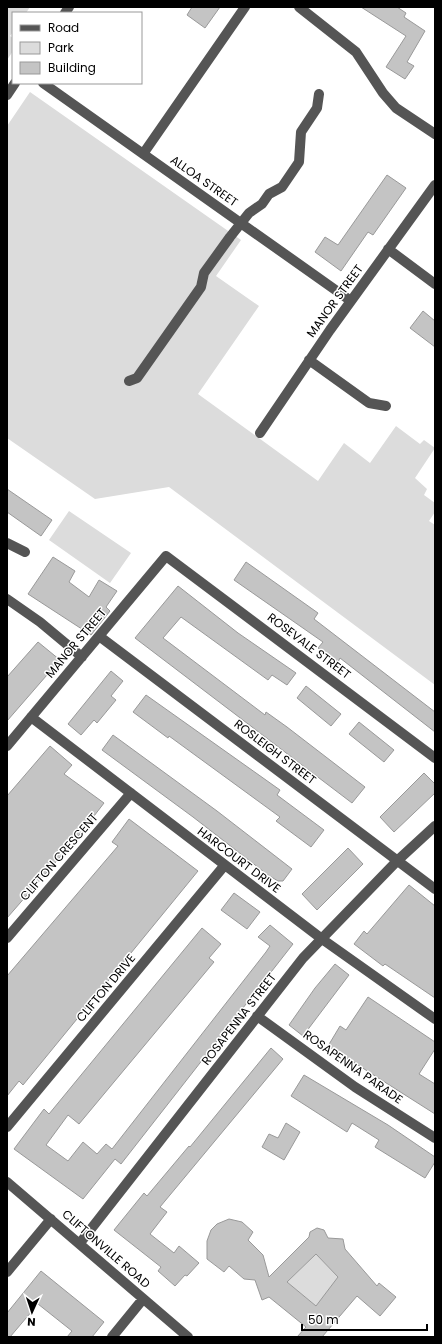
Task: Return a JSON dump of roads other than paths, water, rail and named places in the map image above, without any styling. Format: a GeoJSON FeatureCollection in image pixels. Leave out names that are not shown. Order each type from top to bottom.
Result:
{"type":"FeatureCollection","features":[{"type":"Feature","properties":{"kind":"street"},"geometry":{"type":"LineString","coordinates":[[143,154],[245,7]]}},
{"type":"Feature","properties":{"kind":"street"},"geometry":{"type":"LineString","coordinates":[[299,7],[356,52],[383,93],[396,108],[435,134]]}},
{"type":"Feature","properties":{"kind":"street"},"geometry":{"type":"LineString","coordinates":[[7,95],[14,84]]}},
{"type":"Feature","properties":{"kind":"street","name":"ALLOA STREET"},"geometry":{"type":"LineString","coordinates":[[44,84],[351,301]]}},
{"type":"Feature","properties":{"kind":"street"},"geometry":{"type":"LineString","coordinates":[[129,381],[137,378],[201,286],[204,273],[230,237],[249,213],[262,204],[269,194],[282,187],[299,162],[301,132],[317,108],[319,94]]}},
{"type":"Feature","properties":{"kind":"street","name":"MANOR STREET"},"geometry":{"type":"LineString","coordinates":[[260,433],[351,301],[435,185]]}},
{"type":"Feature","properties":{"kind":"street"},"geometry":{"type":"LineString","coordinates":[[388,249],[435,284]]}},
{"type":"Feature","properties":{"kind":"street"},"geometry":{"type":"LineString","coordinates":[[310,360],[369,403],[386,406]]}},
{"type":"Feature","properties":{"kind":"street"},"geometry":{"type":"LineString","coordinates":[[7,543],[25,552]]}},
{"type":"Feature","properties":{"kind":"street","name":"MANOR STREET"},"geometry":{"type":"LineString","coordinates":[[7,746],[166,556]]}},
{"type":"Feature","properties":{"kind":"street","name":"ROSEVALE STREET"},"geometry":{"type":"LineString","coordinates":[[166,556],[435,758]]}},
{"type":"Feature","properties":{"kind":"street"},"geometry":{"type":"LineString","coordinates":[[7,599],[40,622],[82,657]]}},
{"type":"Feature","properties":{"kind":"street","name":"ROSLEIGH STREET"},"geometry":{"type":"LineString","coordinates":[[99,636],[435,889]]}},
{"type":"Feature","properties":{"kind":"street","name":"HARCOURT DRIVE"},"geometry":{"type":"LineString","coordinates":[[31,717],[224,866],[322,939],[435,1019]]}},
{"type":"Feature","properties":{"kind":"street","name":"CLIFTON CRESCENT"},"geometry":{"type":"LineString","coordinates":[[7,938],[131,793]]}},
{"type":"Feature","properties":{"kind":"street","name":"ROSAPENNA STREET"},"geometry":{"type":"LineString","coordinates":[[80,1243],[303,958],[397,861],[435,826]]}},
{"type":"Feature","properties":{"kind":"street","name":"CLIFTON DRIVE"},"geometry":{"type":"LineString","coordinates":[[7,1127],[224,866]]}},
{"type":"Feature","properties":{"kind":"street","name":"ROSAPENNA PARADE"},"geometry":{"type":"LineString","coordinates":[[257,1016],[355,1087],[435,1138]]}},
{"type":"Feature","properties":{"kind":"street","name":"CLIFTONVILLE ROAD"},"geometry":{"type":"LineString","coordinates":[[7,1182],[188,1337]]}},
{"type":"Feature","properties":{"kind":"street"},"geometry":{"type":"LineString","coordinates":[[7,1272],[51,1219]]}},
{"type":"Feature","properties":{"kind":"street"},"geometry":{"type":"LineString","coordinates":[[112,1337],[143,1298]]}}]}
